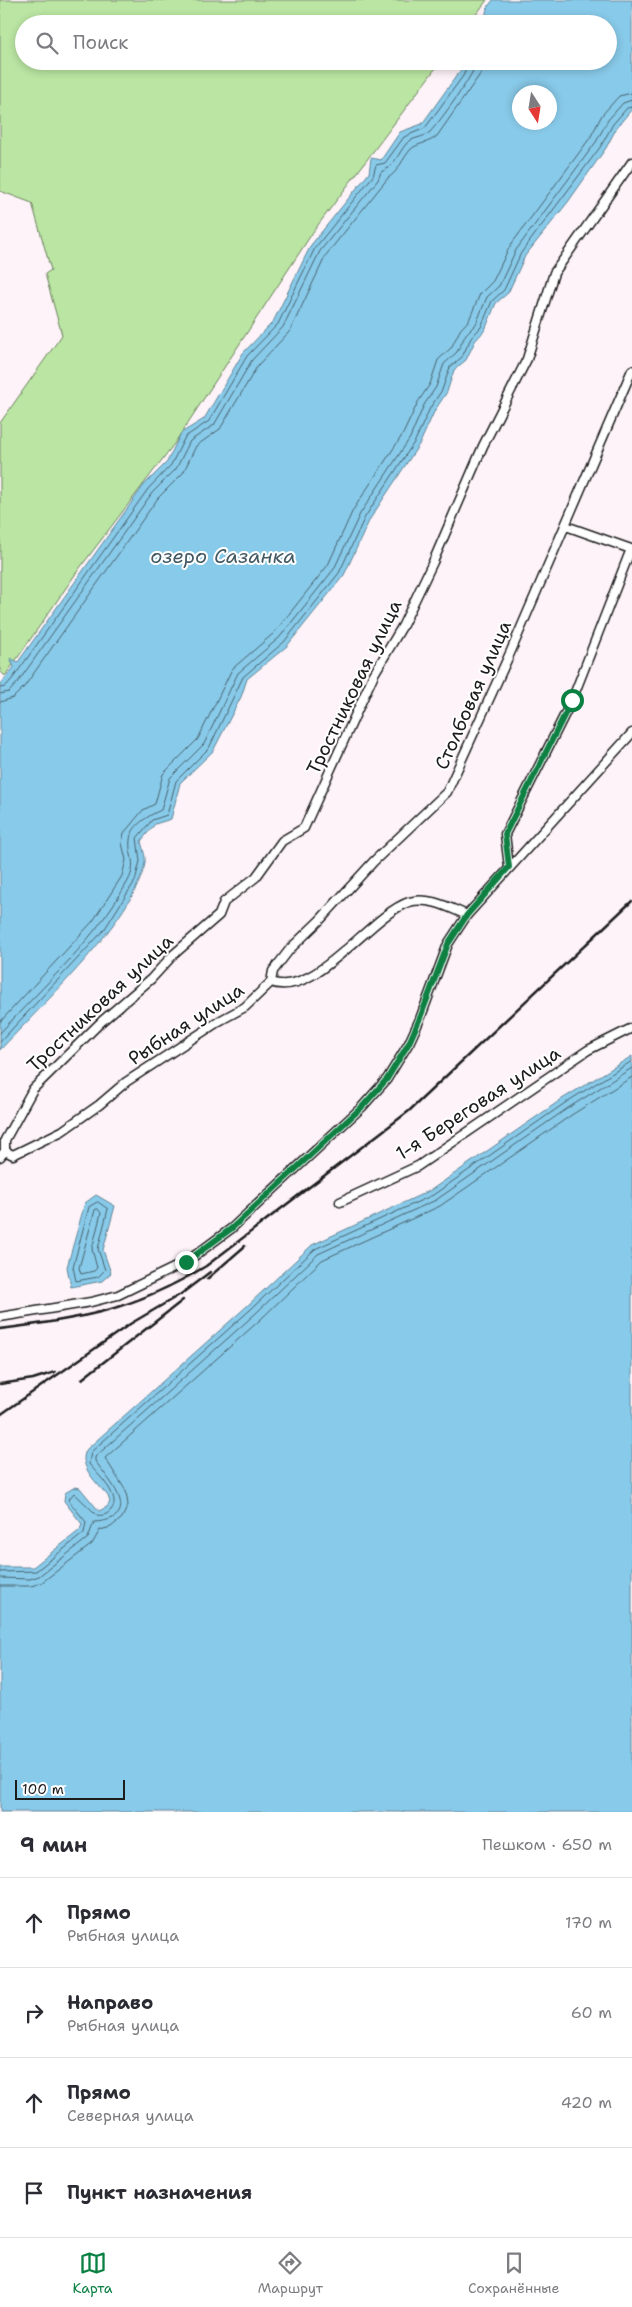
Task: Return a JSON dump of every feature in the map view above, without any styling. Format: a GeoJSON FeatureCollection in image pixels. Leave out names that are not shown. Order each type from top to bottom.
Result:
{"type":"FeatureCollection","features":[{"type":"Feature","properties":{"kind":"street","name":"Тростниковая улица"},"geometry":{"type":"LineString","coordinates":[[3,1154],[5,1140],[33,1089],[39,1082],[102,1021],[152,979],[173,955],[219,915],[224,902],[256,877],[282,841],[304,828],[374,674],[403,625],[430,570],[483,446],[527,360],[554,273],[632,162]]}},
{"type":"Feature","properties":{"kind":"street","name":"Столбовая улица"},"geometry":{"type":"LineString","coordinates":[[271,982],[273,971],[290,949],[320,920],[374,861],[447,792],[566,526],[632,370]]}},
{"type":"Feature","properties":{"kind":"street"},"geometry":{"type":"LineString","coordinates":[[509,867],[505,834],[572,700],[631,549],[566,526]]}},
{"type":"Feature","properties":{"kind":"street"},"geometry":{"type":"LineString","coordinates":[[0,1317],[91,1302],[118,1295],[186,1262],[232,1228],[362,1107],[387,1079],[409,1043],[448,944],[467,915],[632,733]]}},
{"type":"Feature","properties":{"kind":"street","name":"Рыбная улица"},"geometry":{"type":"LineString","coordinates":[[3,1154],[13,1155],[62,1130],[99,1106],[126,1082],[220,1020],[245,1007],[271,982],[284,984],[315,974],[354,944],[372,926],[408,902],[425,900],[467,915]]}},
{"type":"Feature","properties":{"kind":"street","name":"1-я Береговая улица"},"geometry":{"type":"LineString","coordinates":[[340,1202],[418,1166],[588,1050],[632,1028]]}},
{"type":"Feature","properties":{"kind":"green space"},"geometry":{"type":"Polygon","coordinates":[[[0,0],[487,0],[476,15],[15,15],[15,70],[434,70],[315,229],[174,444],[79,569],[5,676],[0,671],[0,423],[62,335],[45,274],[51,270],[32,203],[0,191],[0,0]]]}},
{"type":"Feature","properties":{"kind":"water","name":"озеро Сазанка"},"geometry":{"type":"Polygon","coordinates":[[[493,0],[632,0],[632,109],[617,127],[606,148],[568,202],[525,256],[508,293],[496,303],[485,330],[475,341],[466,360],[454,370],[447,392],[435,410],[420,443],[370,519],[344,575],[287,646],[247,679],[241,697],[213,751],[180,783],[171,819],[155,824],[141,841],[145,863],[138,885],[124,909],[84,961],[0,1050],[0,685],[14,667],[10,658],[18,662],[144,485],[167,462],[181,433],[204,419],[243,353],[273,322],[311,245],[369,173],[371,158],[381,160],[400,132],[422,124],[461,70],[617,70],[617,15],[486,15],[487,8],[493,0]]]}},
{"type":"Feature","properties":{"kind":"water"},"geometry":{"type":"Polygon","coordinates":[[[632,1056],[632,1812],[0,1812],[0,1567],[33,1567],[80,1530],[82,1524],[64,1501],[65,1493],[75,1487],[80,1488],[99,1511],[107,1507],[110,1502],[108,1496],[86,1468],[84,1455],[87,1449],[247,1306],[312,1245],[431,1190],[562,1099],[632,1056]]]}},
{"type":"Feature","properties":{"kind":"water"},"geometry":{"type":"Polygon","coordinates":[[[96,1195],[115,1206],[103,1250],[111,1273],[102,1281],[71,1287],[67,1267],[85,1203],[96,1195]]]}},
{"type":"Feature","properties":{"kind":"railway"},"geometry":{"type":"LineString","coordinates":[[0,1329],[57,1321],[131,1303],[180,1281],[206,1266],[409,1111],[632,901]]}},
{"type":"Feature","properties":{"kind":"railway"},"geometry":{"type":"LineString","coordinates":[[207,1279],[245,1246]]}},
{"type":"Feature","properties":{"kind":"railway"},"geometry":{"type":"LineString","coordinates":[[0,1415],[130,1324],[181,1294],[210,1272]]}},
{"type":"Feature","properties":{"kind":"railway"},"geometry":{"type":"LineString","coordinates":[[82,1379],[183,1300]]}},
{"type":"Feature","properties":{"kind":"railway"},"geometry":{"type":"LineString","coordinates":[[0,1384],[33,1379],[55,1372]]}},
{"type":"Feature","properties":{"kind":"route"},"geometry":{"type":"LineString","coordinates":[[186,1262],[232,1228],[362,1107],[387,1079],[409,1043],[448,944],[467,915],[509,867],[505,834],[517,806],[572,700]]}}]}
